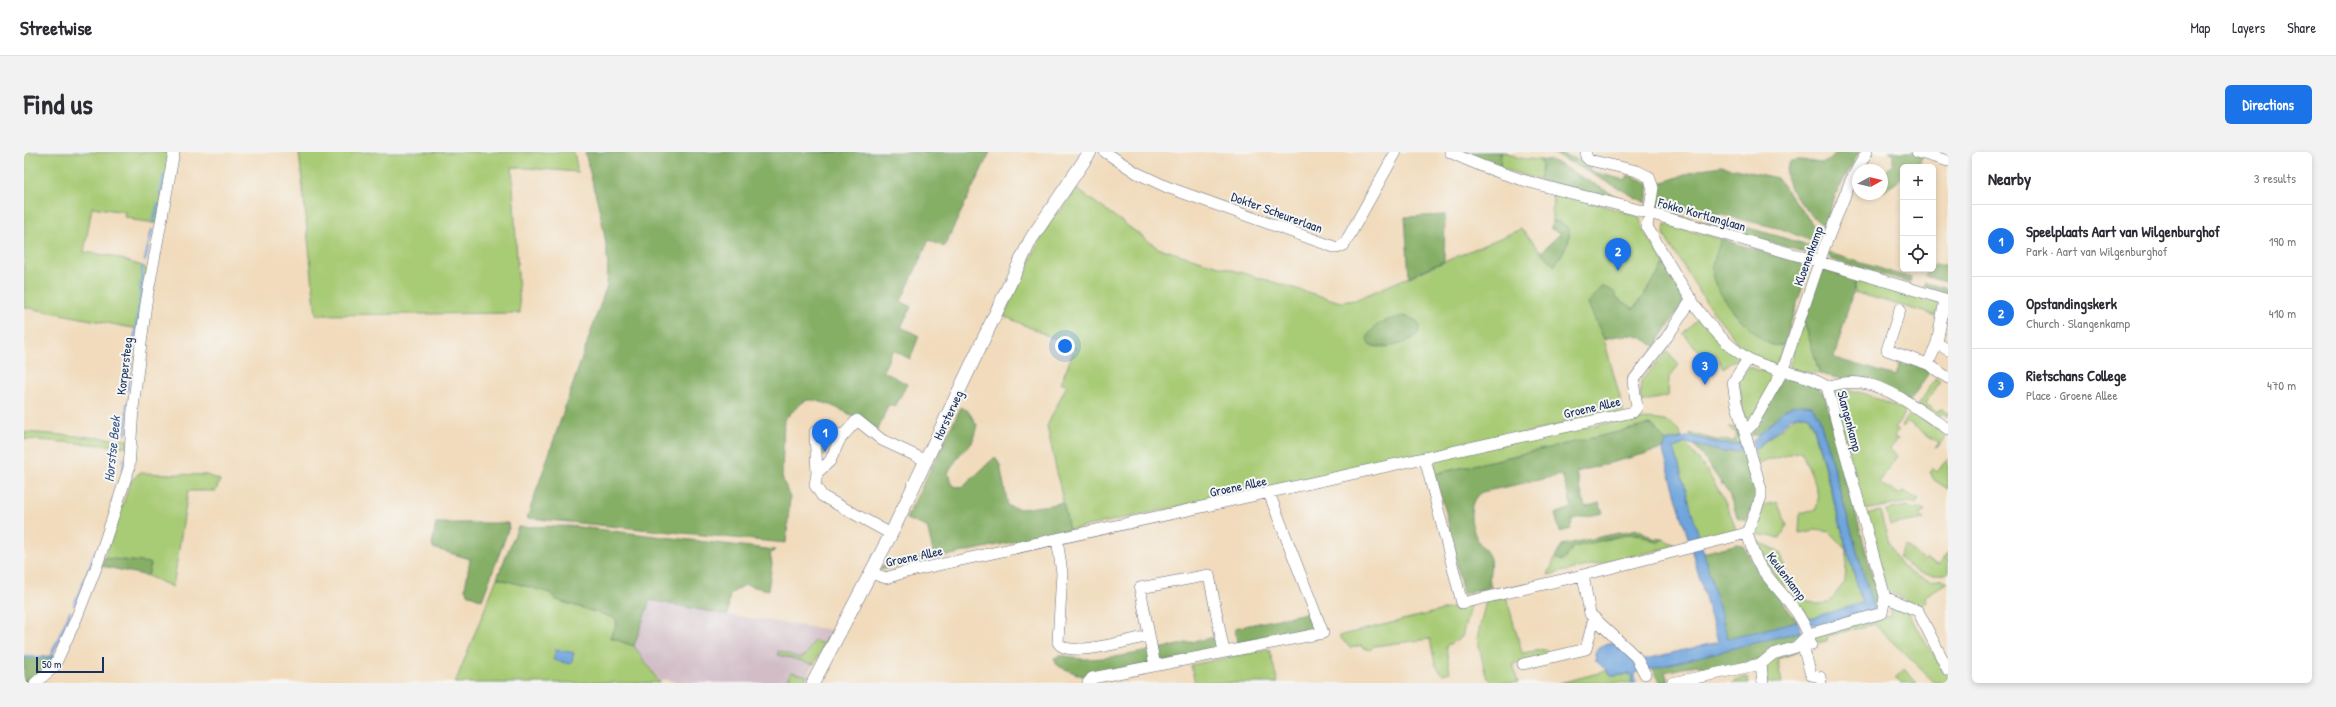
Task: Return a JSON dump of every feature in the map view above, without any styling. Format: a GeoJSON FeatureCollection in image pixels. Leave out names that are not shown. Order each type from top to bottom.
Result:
{"type":"FeatureCollection","features":[{"type":"Feature","properties":{"kind":"main road","name":"Horsterweg"},"geometry":{"type":"LineString","coordinates":[[813,683],[871,573],[927,461],[1031,239],[1090,152]]}},
{"type":"Feature","properties":{"kind":"street","name":"Korpersteeg"},"geometry":{"type":"LineString","coordinates":[[35,683],[54,667],[73,626],[96,568],[130,468],[132,408],[146,303],[174,152]]}},
{"type":"Feature","properties":{"kind":"street","name":"Dokter Scheurerlaan"},"geometry":{"type":"LineString","coordinates":[[1105,152],[1137,173],[1167,187],[1337,248],[1344,245],[1396,152]]}},
{"type":"Feature","properties":{"kind":"street","name":"Fokko Kortlanglaan"},"geometry":{"type":"LineString","coordinates":[[1450,152],[1478,166],[1517,179],[1648,212],[1947,300]]}},
{"type":"Feature","properties":{"kind":"street","name":"Slangenkamp"},"geometry":{"type":"LineString","coordinates":[[1586,152],[1586,157],[1588,160],[1636,171],[1650,177],[1652,188],[1647,227],[1692,299],[1712,326],[1732,347],[1748,359],[1782,372],[1805,376],[1827,387],[1885,597]]}},
{"type":"Feature","properties":{"kind":"street","name":"Kloenenkamp"},"geometry":{"type":"LineString","coordinates":[[1782,372],[1819,263],[1852,180],[1867,152]]}},
{"type":"Feature","properties":{"kind":"street"},"geometry":{"type":"LineString","coordinates":[[1916,152],[1948,161]]}},
{"type":"Feature","properties":{"kind":"street","name":"Groene Allee"},"geometry":{"type":"LineString","coordinates":[[871,573],[886,578],[902,573],[1633,412],[1637,407],[1633,381],[1667,337],[1692,299]]}},
{"type":"Feature","properties":{"kind":"street"},"geometry":{"type":"LineString","coordinates":[[1928,364],[1937,343],[1947,300]]}},
{"type":"Feature","properties":{"kind":"street"},"geometry":{"type":"LineString","coordinates":[[1900,309],[1887,350],[1928,364],[1948,378]]}},
{"type":"Feature","properties":{"kind":"street"},"geometry":{"type":"LineString","coordinates":[[1937,343],[1948,350]]}},
{"type":"Feature","properties":{"kind":"street"},"geometry":{"type":"LineString","coordinates":[[1425,459],[1462,603],[1704,546],[1747,533],[1761,497],[1761,489],[1736,402],[1733,382],[1748,359]]}},
{"type":"Feature","properties":{"kind":"street"},"geometry":{"type":"LineString","coordinates":[[1746,436],[1782,372]]}},
{"type":"Feature","properties":{"kind":"street"},"geometry":{"type":"LineString","coordinates":[[1827,387],[1845,381],[1883,388],[1896,394],[1948,429]]}},
{"type":"Feature","properties":{"kind":"street"},"geometry":{"type":"LineString","coordinates":[[817,473],[830,461],[844,434],[857,420],[882,440],[927,461]]}},
{"type":"Feature","properties":{"kind":"street"},"geometry":{"type":"LineString","coordinates":[[844,434],[833,436],[815,432],[817,473],[815,485],[822,496],[891,534]]}},
{"type":"Feature","properties":{"kind":"street"},"geometry":{"type":"LineString","coordinates":[[1088,683],[1092,678],[1323,633],[1269,493]]}},
{"type":"Feature","properties":{"kind":"street","name":"Keulenkamp"},"geometry":{"type":"LineString","coordinates":[[1747,533],[1760,567],[1800,617],[1809,634]]}},
{"type":"Feature","properties":{"kind":"street"},"geometry":{"type":"LineString","coordinates":[[1057,539],[1062,565],[1058,642],[1060,646],[1063,649],[1078,650],[1149,636]]}},
{"type":"Feature","properties":{"kind":"street"},"geometry":{"type":"LineString","coordinates":[[1155,666],[1140,588],[1209,575],[1224,652]]}},
{"type":"Feature","properties":{"kind":"street"},"geometry":{"type":"LineString","coordinates":[[1583,575],[1590,614],[1636,658],[1645,674]]}},
{"type":"Feature","properties":{"kind":"street"},"geometry":{"type":"LineString","coordinates":[[1672,683],[1761,664],[1773,654],[1796,647],[1809,634],[1882,613],[1885,597],[1918,611],[1948,670]]}},
{"type":"Feature","properties":{"kind":"street"},"geometry":{"type":"LineString","coordinates":[[1523,664],[1586,649],[1594,618]]}},
{"type":"Feature","properties":{"kind":"street"},"geometry":{"type":"LineString","coordinates":[[1809,634],[1811,645],[1803,646],[1811,675],[1820,677],[1821,683]]}},
{"type":"Feature","properties":{"kind":"street"},"geometry":{"type":"LineString","coordinates":[[1761,664],[1763,683]]}},
{"type":"Feature","properties":{"kind":"shaded area"},"geometry":{"type":"Polygon","coordinates":[[[649,600],[727,615],[832,630],[804,683],[678,683],[666,679],[660,681],[634,646],[649,600]]]}},
{"type":"Feature","properties":{"kind":"green space"},"geometry":{"type":"Polygon","coordinates":[[[24,152],[172,152],[157,223],[133,220],[133,218],[124,217],[125,212],[92,207],[84,252],[112,256],[145,267],[147,272],[138,329],[24,307],[24,152]]]}},
{"type":"Feature","properties":{"kind":"green space"},"geometry":{"type":"Polygon","coordinates":[[[299,152],[574,152],[578,172],[512,167],[520,313],[316,315],[299,152]]]}},
{"type":"Feature","properties":{"kind":"green space"},"geometry":{"type":"Polygon","coordinates":[[[585,152],[990,152],[944,247],[929,240],[901,301],[911,307],[901,327],[919,336],[910,359],[893,350],[883,371],[907,384],[895,407],[888,405],[878,430],[831,405],[811,400],[802,403],[784,419],[782,477],[790,498],[786,543],[527,518],[607,285],[607,251],[601,218],[585,152]]]}},
{"type":"Feature","properties":{"kind":"green space"},"geometry":{"type":"Polygon","coordinates":[[[1462,152],[1501,152],[1500,168],[1462,152]]]}},
{"type":"Feature","properties":{"kind":"green space"},"geometry":{"type":"Polygon","coordinates":[[[1501,152],[1506,152],[1519,158],[1540,160],[1542,166],[1539,180],[1500,168],[1501,152]]]}},
{"type":"Feature","properties":{"kind":"green space"},"geometry":{"type":"Polygon","coordinates":[[[1551,152],[1558,152],[1591,165],[1589,171],[1625,180],[1628,175],[1649,183],[1646,203],[1551,152]]]}},
{"type":"Feature","properties":{"kind":"green space"},"geometry":{"type":"Polygon","coordinates":[[[1836,152],[1859,152],[1836,194],[1824,226],[1800,203],[1790,187],[1786,172],[1790,162],[1796,160],[1821,163],[1832,158],[1836,152]]]}},
{"type":"Feature","properties":{"kind":"green space"},"geometry":{"type":"Polygon","coordinates":[[[1889,152],[1924,152],[1919,164],[1900,164],[1900,179],[1888,188],[1888,169],[1893,163],[1893,154],[1889,152]]]}},
{"type":"Feature","properties":{"kind":"green space"},"geometry":{"type":"Polygon","coordinates":[[[1540,160],[1553,161],[1630,204],[1539,180],[1542,166],[1540,160]]]}},
{"type":"Feature","properties":{"kind":"green space"},"geometry":{"type":"Polygon","coordinates":[[[1721,166],[1777,178],[1824,239],[1821,245],[1782,229],[1714,213],[1699,214],[1654,205],[1658,184],[1701,169],[1721,166]]]}},
{"type":"Feature","properties":{"kind":"green space"},"geometry":{"type":"Polygon","coordinates":[[[1074,187],[1158,248],[1341,302],[1355,300],[1521,229],[1554,266],[1563,253],[1569,239],[1569,233],[1567,228],[1561,223],[1552,220],[1553,191],[1639,216],[1645,233],[1665,264],[1634,309],[1615,297],[1590,306],[1604,339],[1624,412],[1069,530],[1047,426],[1067,385],[1061,382],[1075,348],[1004,316],[1048,225],[1055,213],[1059,213],[1073,194],[1074,187]],[[1404,316],[1376,347],[1412,339],[1417,321],[1404,316]]]}},
{"type":"Feature","properties":{"kind":"green space"},"geometry":{"type":"Polygon","coordinates":[[[1655,209],[1718,226],[1749,228],[1815,247],[1811,254],[1655,209]]]}},
{"type":"Feature","properties":{"kind":"green space"},"geometry":{"type":"Polygon","coordinates":[[[1445,215],[1444,261],[1409,277],[1405,217],[1445,215]]]}},
{"type":"Feature","properties":{"kind":"green space"},"geometry":{"type":"Polygon","coordinates":[[[1552,220],[1561,223],[1567,228],[1569,233],[1569,239],[1563,253],[1554,266],[1541,252],[1561,233],[1551,229],[1552,220]]]}},
{"type":"Feature","properties":{"kind":"green space"},"geometry":{"type":"Polygon","coordinates":[[[1665,224],[1721,239],[1713,277],[1779,346],[1784,344],[1776,366],[1753,356],[1741,347],[1706,302],[1668,242],[1664,234],[1665,224]]]}},
{"type":"Feature","properties":{"kind":"green space"},"geometry":{"type":"Polygon","coordinates":[[[1721,239],[1809,266],[1784,344],[1772,345],[1756,335],[1729,305],[1716,286],[1712,273],[1713,263],[1721,239]]]}},
{"type":"Feature","properties":{"kind":"green space"},"geometry":{"type":"Polygon","coordinates":[[[1826,252],[1911,278],[1910,282],[1842,263],[1831,259],[1826,252]]]}},
{"type":"Feature","properties":{"kind":"green space"},"geometry":{"type":"Polygon","coordinates":[[[1665,264],[1687,296],[1655,347],[1643,338],[1631,335],[1604,339],[1588,304],[1602,286],[1616,293],[1616,297],[1634,309],[1665,264]]]}},
{"type":"Feature","properties":{"kind":"green space"},"geometry":{"type":"Polygon","coordinates":[[[1936,265],[1948,265],[1948,283],[1925,276],[1927,272],[1936,272],[1936,265]]]}},
{"type":"Feature","properties":{"kind":"green space"},"geometry":{"type":"Polygon","coordinates":[[[1820,269],[1856,280],[1834,358],[1895,376],[1899,363],[1907,366],[1910,360],[1930,371],[1910,401],[1847,380],[1820,374],[1804,321],[1820,269]]]}},
{"type":"Feature","properties":{"kind":"green space"},"geometry":{"type":"Polygon","coordinates":[[[1856,280],[1937,303],[1939,306],[1937,316],[1854,292],[1856,280]]]}},
{"type":"Feature","properties":{"kind":"green space"},"geometry":{"type":"Polygon","coordinates":[[[1925,283],[1948,289],[1948,294],[1924,287],[1925,283]]]}},
{"type":"Feature","properties":{"kind":"green space"},"geometry":{"type":"Polygon","coordinates":[[[1404,316],[1417,321],[1420,327],[1417,335],[1412,339],[1394,346],[1381,347],[1369,345],[1367,339],[1369,334],[1377,325],[1387,320],[1404,316]]]}},
{"type":"Feature","properties":{"kind":"green space"},"geometry":{"type":"Polygon","coordinates":[[[1700,316],[1739,357],[1723,368],[1715,354],[1706,360],[1683,333],[1700,316]]]}},
{"type":"Feature","properties":{"kind":"green space"},"geometry":{"type":"Polygon","coordinates":[[[1804,321],[1820,374],[1788,369],[1804,321]]]}},
{"type":"Feature","properties":{"kind":"green space"},"geometry":{"type":"Polygon","coordinates":[[[1667,352],[1679,365],[1669,377],[1668,396],[1640,402],[1641,381],[1667,352]]]}},
{"type":"Feature","properties":{"kind":"green space"},"geometry":{"type":"Polygon","coordinates":[[[1748,367],[1773,374],[1774,379],[1751,423],[1745,423],[1739,381],[1748,367]]]}},
{"type":"Feature","properties":{"kind":"green space"},"geometry":{"type":"Polygon","coordinates":[[[1782,378],[1811,382],[1824,393],[1881,609],[1874,611],[1819,417],[1785,409],[1759,435],[1751,435],[1782,378]]]}},
{"type":"Feature","properties":{"kind":"green space"},"geometry":{"type":"Polygon","coordinates":[[[1936,378],[1941,381],[1925,403],[1937,412],[1942,409],[1948,413],[1948,417],[1942,413],[1938,418],[1918,405],[1936,378]]]}},
{"type":"Feature","properties":{"kind":"green space"},"geometry":{"type":"Polygon","coordinates":[[[1839,387],[1866,394],[1906,411],[1894,429],[1898,431],[1894,437],[1898,439],[1890,449],[1897,456],[1879,483],[1898,494],[1904,491],[1919,500],[1916,504],[1909,502],[1863,510],[1833,392],[1839,387]]]}},
{"type":"Feature","properties":{"kind":"green space"},"geometry":{"type":"Polygon","coordinates":[[[961,407],[968,411],[977,425],[972,443],[960,454],[948,473],[951,483],[956,487],[964,486],[995,457],[1000,465],[1008,506],[1021,509],[1063,503],[1069,530],[879,570],[882,566],[934,555],[927,527],[906,519],[961,407]]]}},
{"type":"Feature","properties":{"kind":"green space"},"geometry":{"type":"Polygon","coordinates":[[[1911,412],[1946,435],[1938,447],[1935,448],[1939,443],[1908,422],[1903,427],[1901,425],[1911,412]]]}},
{"type":"Feature","properties":{"kind":"green space"},"geometry":{"type":"Polygon","coordinates":[[[1798,415],[1808,415],[1814,430],[1862,603],[1807,619],[1784,591],[1816,604],[1828,603],[1845,582],[1847,550],[1829,532],[1815,530],[1799,533],[1800,513],[1816,509],[1818,502],[1816,487],[1801,451],[1759,463],[1754,450],[1798,415]]]}},
{"type":"Feature","properties":{"kind":"green space"},"geometry":{"type":"Polygon","coordinates":[[[1649,419],[1665,422],[1678,430],[1682,437],[1666,442],[1653,426],[1649,425],[1434,474],[1436,457],[1624,420],[1649,419]]]}},
{"type":"Feature","properties":{"kind":"green space"},"geometry":{"type":"Polygon","coordinates":[[[1649,425],[1653,426],[1666,442],[1663,449],[1576,472],[1585,507],[1599,503],[1603,513],[1572,519],[1571,529],[1560,532],[1555,514],[1572,508],[1562,475],[1482,492],[1477,496],[1474,501],[1471,515],[1473,529],[1478,541],[1489,557],[1489,580],[1491,587],[1463,594],[1446,512],[1434,474],[1649,425]]]}},
{"type":"Feature","properties":{"kind":"green space"},"geometry":{"type":"Polygon","coordinates":[[[1741,426],[1743,443],[1723,444],[1691,436],[1690,433],[1716,440],[1735,441],[1736,436],[1732,430],[1728,428],[1741,426]]]}},
{"type":"Feature","properties":{"kind":"green space"},"geometry":{"type":"Polygon","coordinates":[[[24,432],[128,440],[128,447],[24,439],[24,432]]]}},
{"type":"Feature","properties":{"kind":"green space"},"geometry":{"type":"Polygon","coordinates":[[[829,439],[832,444],[823,457],[823,442],[829,439]]]}},
{"type":"Feature","properties":{"kind":"green space"},"geometry":{"type":"Polygon","coordinates":[[[1686,443],[1721,495],[1736,530],[1699,541],[1674,448],[1686,443]]]}},
{"type":"Feature","properties":{"kind":"green space"},"geometry":{"type":"Polygon","coordinates":[[[1694,444],[1723,452],[1745,450],[1758,491],[1747,521],[1738,519],[1729,494],[1694,444]]]}},
{"type":"Feature","properties":{"kind":"green space"},"geometry":{"type":"Polygon","coordinates":[[[1948,458],[1948,489],[1934,480],[1930,472],[1932,468],[1937,472],[1948,458]]]}},
{"type":"Feature","properties":{"kind":"green space"},"geometry":{"type":"Polygon","coordinates":[[[139,473],[206,475],[220,480],[216,491],[188,491],[173,587],[148,576],[151,564],[104,558],[131,481],[139,473]]]}},
{"type":"Feature","properties":{"kind":"green space"},"geometry":{"type":"Polygon","coordinates":[[[1777,502],[1787,525],[1780,538],[1750,533],[1763,505],[1777,502]]]}},
{"type":"Feature","properties":{"kind":"green space"},"geometry":{"type":"Polygon","coordinates":[[[1907,506],[1911,509],[1919,508],[1925,510],[1920,516],[1924,519],[1890,525],[1886,510],[1907,506]]]}},
{"type":"Feature","properties":{"kind":"green space"},"geometry":{"type":"Polygon","coordinates":[[[1880,511],[1886,534],[1899,562],[1916,576],[1928,580],[1944,580],[1948,582],[1925,596],[1927,601],[1918,607],[1887,590],[1865,514],[1880,511]]]}},
{"type":"Feature","properties":{"kind":"green space"},"geometry":{"type":"Polygon","coordinates":[[[436,523],[508,523],[509,528],[482,600],[468,594],[465,589],[470,559],[433,548],[432,545],[436,523]]]}},
{"type":"Feature","properties":{"kind":"green space"},"geometry":{"type":"Polygon","coordinates":[[[570,526],[775,550],[770,554],[772,564],[768,590],[745,585],[730,594],[727,615],[650,600],[634,646],[611,638],[617,622],[615,618],[556,600],[550,593],[497,578],[518,527],[570,526]]]}},
{"type":"Feature","properties":{"kind":"green space"},"geometry":{"type":"Polygon","coordinates":[[[1638,529],[1653,538],[1663,539],[1659,543],[1639,534],[1630,534],[1573,547],[1563,561],[1555,558],[1562,545],[1638,529]]]}},
{"type":"Feature","properties":{"kind":"green space"},"geometry":{"type":"Polygon","coordinates":[[[1630,534],[1639,534],[1659,543],[1663,539],[1677,546],[1548,575],[1555,558],[1563,561],[1573,547],[1630,534]]]}},
{"type":"Feature","properties":{"kind":"green space"},"geometry":{"type":"Polygon","coordinates":[[[1752,539],[1779,551],[1786,568],[1784,591],[1752,539]]]}},
{"type":"Feature","properties":{"kind":"green space"},"geometry":{"type":"Polygon","coordinates":[[[1738,544],[1743,546],[1757,569],[1797,621],[1728,640],[1703,553],[1738,544]]]}},
{"type":"Feature","properties":{"kind":"green space"},"geometry":{"type":"Polygon","coordinates":[[[1906,545],[1924,561],[1926,559],[1939,565],[1948,553],[1948,573],[1941,575],[1927,575],[1915,571],[1904,563],[1899,557],[1906,545]]]}},
{"type":"Feature","properties":{"kind":"green space"},"geometry":{"type":"Polygon","coordinates":[[[104,558],[151,563],[148,576],[102,566],[104,558]]]}},
{"type":"Feature","properties":{"kind":"green space"},"geometry":{"type":"Polygon","coordinates":[[[497,578],[551,593],[556,600],[615,618],[617,622],[611,638],[634,646],[660,683],[455,683],[497,578]]]}},
{"type":"Feature","properties":{"kind":"green space"},"geometry":{"type":"Polygon","coordinates":[[[1506,596],[1522,653],[1546,649],[1548,656],[1513,664],[1518,683],[1493,683],[1486,676],[1477,638],[1486,601],[1506,596]]]}},
{"type":"Feature","properties":{"kind":"green space"},"geometry":{"type":"Polygon","coordinates":[[[1471,603],[1462,637],[1446,646],[1450,672],[1442,674],[1435,664],[1430,639],[1374,646],[1370,650],[1361,647],[1362,645],[1350,648],[1339,636],[1471,603]]]}},
{"type":"Feature","properties":{"kind":"green space"},"geometry":{"type":"Polygon","coordinates":[[[1891,606],[1907,612],[1948,677],[1948,683],[1935,683],[1874,624],[1828,636],[1827,641],[1816,643],[1814,640],[1815,635],[1890,616],[1891,606]]]}},
{"type":"Feature","properties":{"kind":"green space"},"geometry":{"type":"Polygon","coordinates":[[[1311,612],[1315,627],[1237,643],[1235,628],[1311,612]]]}},
{"type":"Feature","properties":{"kind":"green space"},"geometry":{"type":"Polygon","coordinates":[[[1802,631],[1801,638],[1763,659],[1715,671],[1696,665],[1665,672],[1668,681],[1661,683],[1652,668],[1802,631]]]}},
{"type":"Feature","properties":{"kind":"green space"},"geometry":{"type":"Polygon","coordinates":[[[826,637],[828,638],[814,664],[778,655],[778,651],[800,658],[806,655],[814,640],[822,644],[826,637]]]}},
{"type":"Feature","properties":{"kind":"green space"},"geometry":{"type":"Polygon","coordinates":[[[1215,637],[1217,652],[1082,676],[1058,666],[1054,658],[1058,656],[1066,656],[1082,659],[1118,656],[1151,651],[1215,637]]]}},
{"type":"Feature","properties":{"kind":"green space"},"geometry":{"type":"Polygon","coordinates":[[[1269,649],[1278,683],[1195,683],[1191,665],[1269,649]]]}},
{"type":"Feature","properties":{"kind":"green space"},"geometry":{"type":"Polygon","coordinates":[[[1798,650],[1799,652],[1777,659],[1782,683],[1767,683],[1764,666],[1769,661],[1798,650]]]}},
{"type":"Feature","properties":{"kind":"green space"},"geometry":{"type":"Polygon","coordinates":[[[55,656],[38,677],[24,683],[24,657],[55,656]]]}},
{"type":"Feature","properties":{"kind":"green space"},"geometry":{"type":"Polygon","coordinates":[[[1904,669],[1917,683],[1900,683],[1895,678],[1904,669]]]}},
{"type":"Feature","properties":{"kind":"green space"},"geometry":{"type":"Polygon","coordinates":[[[1606,671],[1613,676],[1631,674],[1632,683],[1560,683],[1606,671]]]}},
{"type":"Feature","properties":{"kind":"green space"},"geometry":{"type":"Polygon","coordinates":[[[791,672],[807,676],[804,683],[788,681],[791,672]]]}},
{"type":"Feature","properties":{"kind":"green space"},"geometry":{"type":"Polygon","coordinates":[[[1747,677],[1749,683],[1732,683],[1737,679],[1747,677]]]}},
{"type":"Feature","properties":{"kind":"water"},"geometry":{"type":"Polygon","coordinates":[[[1792,406],[1812,406],[1819,417],[1874,611],[1816,625],[1811,624],[1807,619],[1862,603],[1813,424],[1808,415],[1798,415],[1791,418],[1754,450],[1752,442],[1785,409],[1792,406]]]}},
{"type":"Feature","properties":{"kind":"water"},"geometry":{"type":"Polygon","coordinates":[[[1691,436],[1723,444],[1743,443],[1745,450],[1723,452],[1686,443],[1674,448],[1728,639],[1797,621],[1802,631],[1635,673],[1636,683],[1632,683],[1631,674],[1613,676],[1596,661],[1595,653],[1606,644],[1616,644],[1625,650],[1633,662],[1718,642],[1663,451],[1666,442],[1691,436]]]}},
{"type":"Feature","properties":{"kind":"water"},"geometry":{"type":"Polygon","coordinates":[[[556,649],[574,653],[571,664],[553,660],[556,649]]]}},
{"type":"Feature","properties":{"kind":"waterway","name":"Horstse Beek"},"geometry":{"type":"LineString","coordinates":[[160,196],[164,175]]}},
{"type":"Feature","properties":{"kind":"waterway","name":"Horstse Beek"},"geometry":{"type":"LineString","coordinates":[[153,223],[158,204]]}},
{"type":"Feature","properties":{"kind":"waterway","name":"Horstse Beek"},"geometry":{"type":"LineString","coordinates":[[145,260],[152,230]]}},
{"type":"Feature","properties":{"kind":"waterway","name":"Horstse Beek"},"geometry":{"type":"LineString","coordinates":[[127,390],[140,301],[142,267]]}},
{"type":"Feature","properties":{"kind":"waterway","name":"Horstse Beek"},"geometry":{"type":"LineString","coordinates":[[126,434],[127,404]]}},
{"type":"Feature","properties":{"kind":"waterway","name":"Horstse Beek"},"geometry":{"type":"LineString","coordinates":[[123,472],[124,459]]}},
{"type":"Feature","properties":{"kind":"waterway","name":"Horstse Beek"},"geometry":{"type":"LineString","coordinates":[[74,605],[96,552]]}},
{"type":"Feature","properties":{"kind":"waterway","name":"Horstse Beek"},"geometry":{"type":"LineString","coordinates":[[24,657],[50,658],[70,612]]}},
{"type":"Feature","properties":{"kind":"place","name":"Opstandingskerk"},"geometry":{"type":"Point","coordinates":[1618,271]}},
{"type":"Feature","properties":{"kind":"place","name":"Rietschans College"},"geometry":{"type":"Point","coordinates":[1705,385]}},
{"type":"Feature","properties":{"kind":"place","name":"Speelplaats Aart van Wilgenburghof"},"geometry":{"type":"Point","coordinates":[825,452]}}]}
